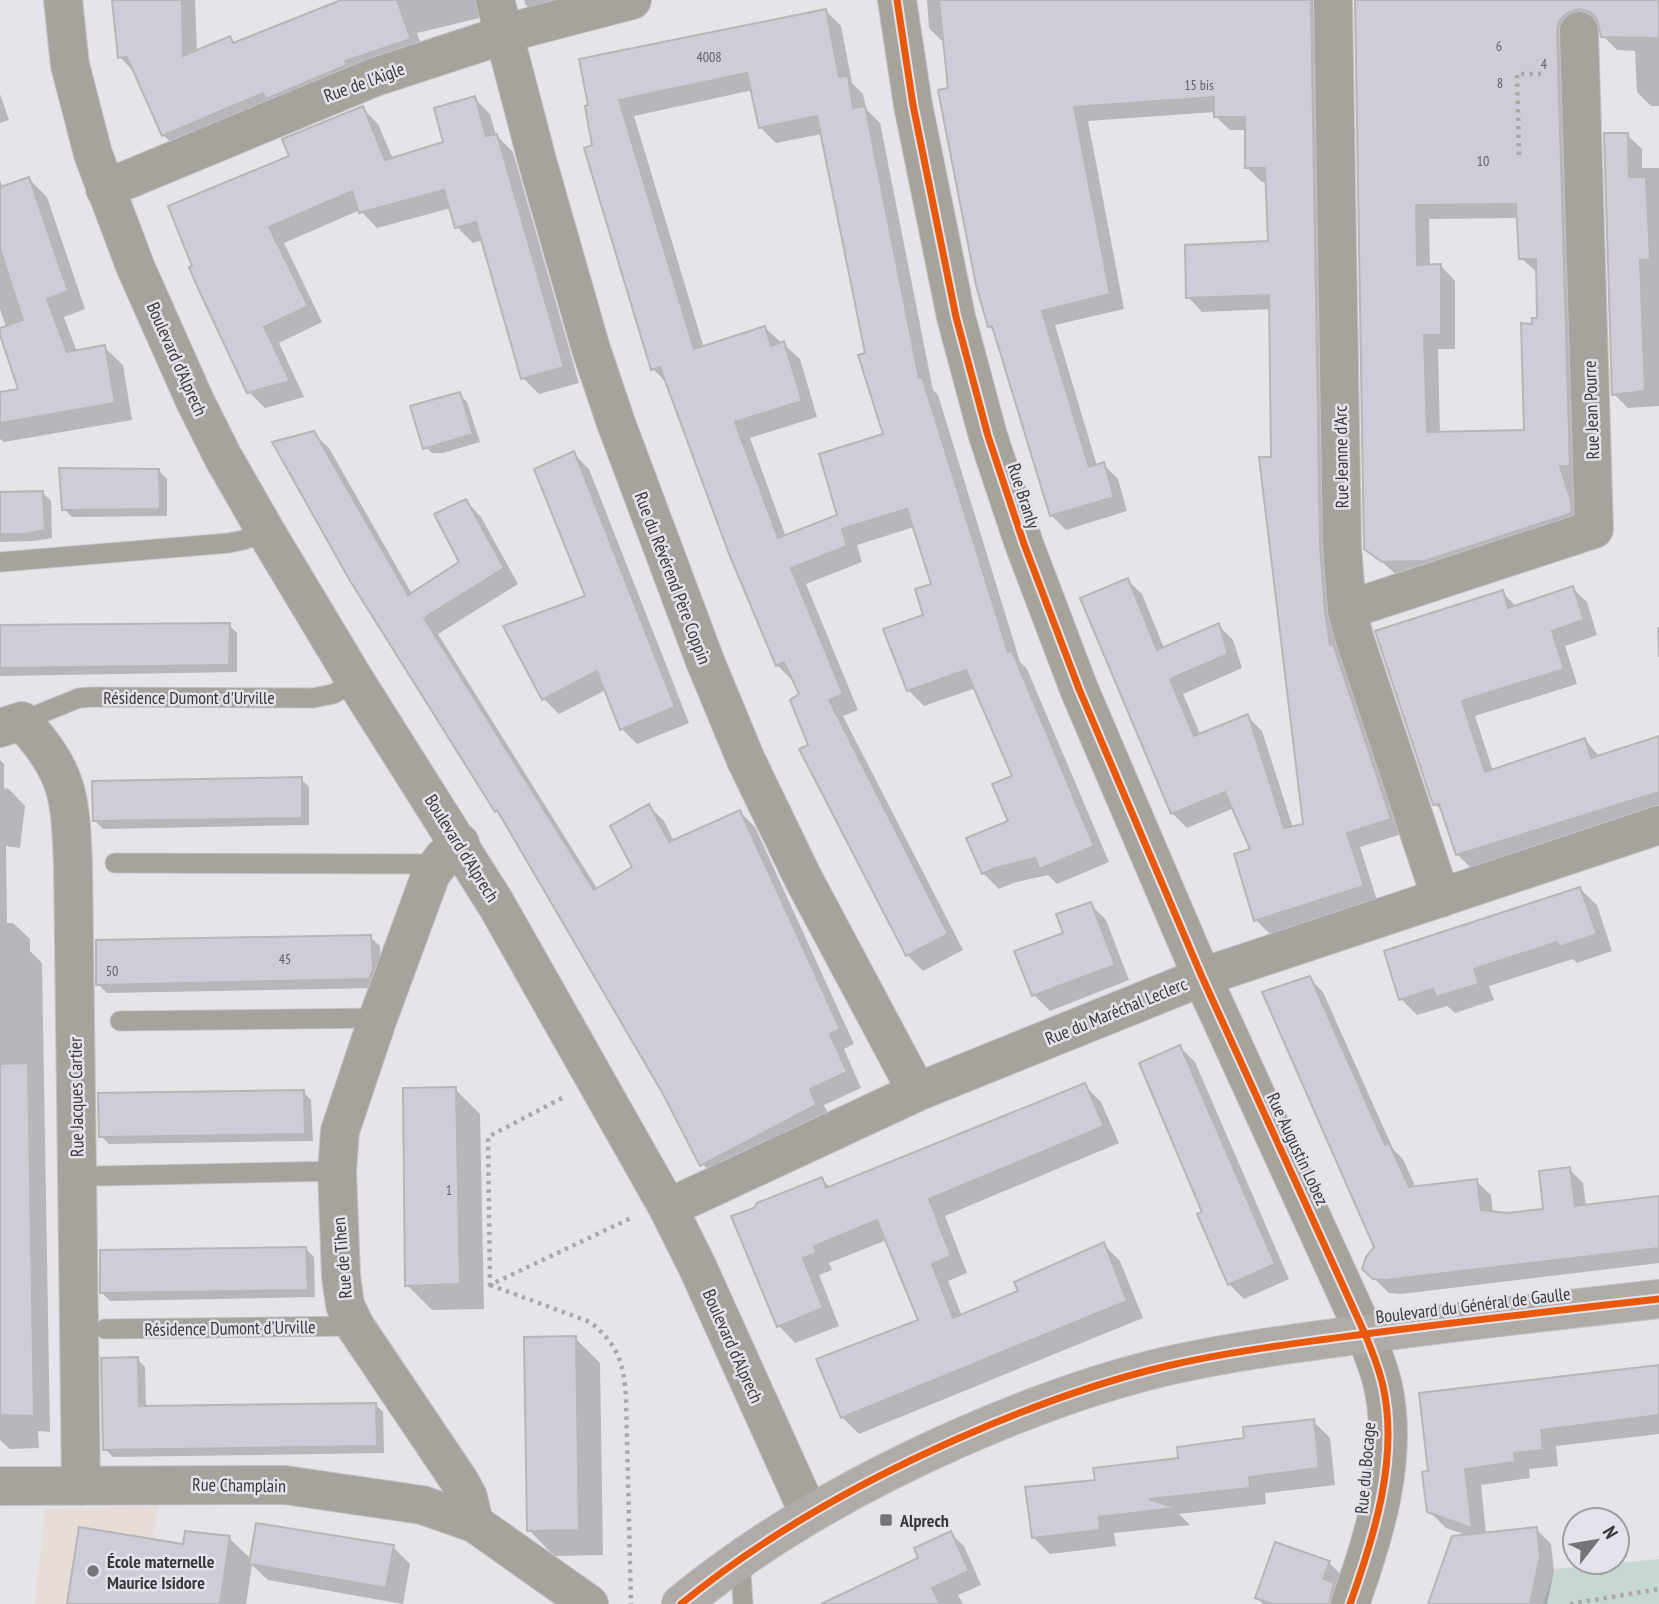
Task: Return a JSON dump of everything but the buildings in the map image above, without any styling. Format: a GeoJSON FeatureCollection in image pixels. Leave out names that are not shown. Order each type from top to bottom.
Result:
{"type":"FeatureCollection","features":[{"type":"Feature","properties":{"kind":"street","name":"Boulevard d'Alprech"},"geometry":{"type":"LineString","coordinates":[[63,0],[70,65],[84,124],[105,189],[156,317],[195,401],[238,485],[356,682],[449,854],[597,1079],[702,1276],[809,1514]]}},
{"type":"Feature","properties":{"kind":"street","name":"Rue de l'Aigle"},"geometry":{"type":"LineString","coordinates":[[105,189],[335,92],[499,17],[632,0]]}},
{"type":"Feature","properties":{"kind":"street","name":"Rue Branly"},"geometry":{"type":"LineString","coordinates":[[897,0],[913,105],[947,275],[988,436],[1024,544],[1079,689],[1202,977]]}},
{"type":"Feature","properties":{"kind":"street","name":"Rue Jeanne d'Arc"},"geometry":{"type":"LineString","coordinates":[[1333,0],[1342,546],[1347,610],[1359,654],[1441,898]]}},
{"type":"Feature","properties":{"kind":"street","name":"Rue du Révérend Père Coppin"},"geometry":{"type":"LineString","coordinates":[[499,17],[591,349],[623,444],[705,661],[746,760],[803,878],[917,1092]]}},
{"type":"Feature","properties":{"kind":"street","name":"Rue Jean Pourre"},"geometry":{"type":"LineString","coordinates":[[1347,610],[1594,529],[1579,31]]}},
{"type":"Feature","properties":{"kind":"street","name":"Rue Jacques Cartier"},"geometry":{"type":"LineString","coordinates":[[11,724],[55,761],[66,789],[71,825],[81,1486]]}},
{"type":"Feature","properties":{"kind":"street","name":"Rue du Maréchal Leclerc"},"geometry":{"type":"LineString","coordinates":[[668,1208],[917,1092],[1202,977],[1659,825]]}},
{"type":"Feature","properties":{"kind":"street","name":"Rue de Tihen"},"geometry":{"type":"LineString","coordinates":[[449,854],[431,874],[378,1018],[344,1117],[337,1171],[341,1276],[345,1305],[355,1326],[460,1482],[468,1497],[474,1523]]}},
{"type":"Feature","properties":{"kind":"street","name":"Rue Augustin Lobez"},"geometry":{"type":"LineString","coordinates":[[1202,977],[1365,1334]]}},
{"type":"Feature","properties":{"kind":"street","name":"Boulevard du Général de Gaulle"},"geometry":{"type":"LineString","coordinates":[[681,1604],[740,1559],[857,1486],[1025,1411],[1100,1385],[1226,1353],[1659,1299]]}},
{"type":"Feature","properties":{"kind":"street","name":"Rue du Bocage"},"geometry":{"type":"LineString","coordinates":[[1350,1604],[1378,1517],[1387,1437],[1383,1386],[1365,1334]]}},
{"type":"Feature","properties":{"kind":"street","name":"Rue Champlain"},"geometry":{"type":"LineString","coordinates":[[0,1486],[285,1485],[422,1505],[474,1523]]}},
{"type":"Feature","properties":{"kind":"street"},"geometry":{"type":"LineString","coordinates":[[474,1523],[589,1604]]}},
{"type":"Feature","properties":{"kind":"lane"},"geometry":{"type":"LineString","coordinates":[[0,562],[229,543],[266,532]]}},
{"type":"Feature","properties":{"kind":"lane","name":"Résidence Dumont d'Urville"},"geometry":{"type":"LineString","coordinates":[[11,724],[79,698],[313,698],[333,694],[356,682]]}},
{"type":"Feature","properties":{"kind":"lane"},"geometry":{"type":"LineString","coordinates":[[115,863],[449,854]]}},
{"type":"Feature","properties":{"kind":"lane"},"geometry":{"type":"LineString","coordinates":[[120,1021],[378,1018]]}},
{"type":"Feature","properties":{"kind":"lane"},"geometry":{"type":"LineString","coordinates":[[98,1176],[337,1171]]}},
{"type":"Feature","properties":{"kind":"lane","name":"Résidence Dumont d'Urville"},"geometry":{"type":"LineString","coordinates":[[105,1329],[355,1326]]}},
{"type":"Feature","properties":{"kind":"lane"},"geometry":{"type":"LineString","coordinates":[[740,1559],[743,1604]]}},
{"type":"Feature","properties":{"kind":"path"},"geometry":{"type":"LineString","coordinates":[[1519,155],[1517,75],[1580,74]]}},
{"type":"Feature","properties":{"kind":"path"},"geometry":{"type":"LineString","coordinates":[[490,1284],[488,1138],[597,1079]]}},
{"type":"Feature","properties":{"kind":"path"},"geometry":{"type":"LineString","coordinates":[[490,1284],[632,1218],[668,1208]]}},
{"type":"Feature","properties":{"kind":"path"},"geometry":{"type":"LineString","coordinates":[[490,1284],[590,1322],[604,1333],[617,1352],[625,1372],[631,1604]]}},
{"type":"Feature","properties":{"kind":"path"},"geometry":{"type":"LineString","coordinates":[[1570,1604],[1659,1589]]}},
{"type":"Feature","properties":{"kind":"shaded area","name":"École maternelle Maurice Isidore"},"geometry":{"type":"Polygon","coordinates":[[[158,1506],[143,1604],[35,1604],[45,1509],[158,1506]]]}},
{"type":"Feature","properties":{"kind":"shaded area"},"geometry":{"type":"Polygon","coordinates":[[[1659,1559],[1659,1604],[1543,1604],[1555,1569],[1561,1568],[1561,1576],[1631,1576],[1631,1562],[1659,1559]]]}},
{"type":"Feature","properties":{"kind":"cycle path"},"geometry":{"type":"LineString","coordinates":[[897,0],[913,105],[956,317],[988,436],[1024,544],[1079,689],[1202,977],[1365,1334],[1381,1379],[1387,1413],[1386,1469],[1368,1552],[1350,1604]]}},
{"type":"Feature","properties":{"kind":"cycle path"},"geometry":{"type":"LineString","coordinates":[[681,1604],[746,1555],[848,1492],[1008,1417],[1113,1380],[1191,1361],[1265,1348],[1659,1299]]}},
{"type":"Feature","properties":{"kind":"place","name":"Alprech"},"geometry":{"type":"Point","coordinates":[886,1520]}},
{"type":"Feature","properties":{"kind":"place","name":"École maternelle Maurice Isidore"},"geometry":{"type":"Point","coordinates":[93,1571]}}]}
